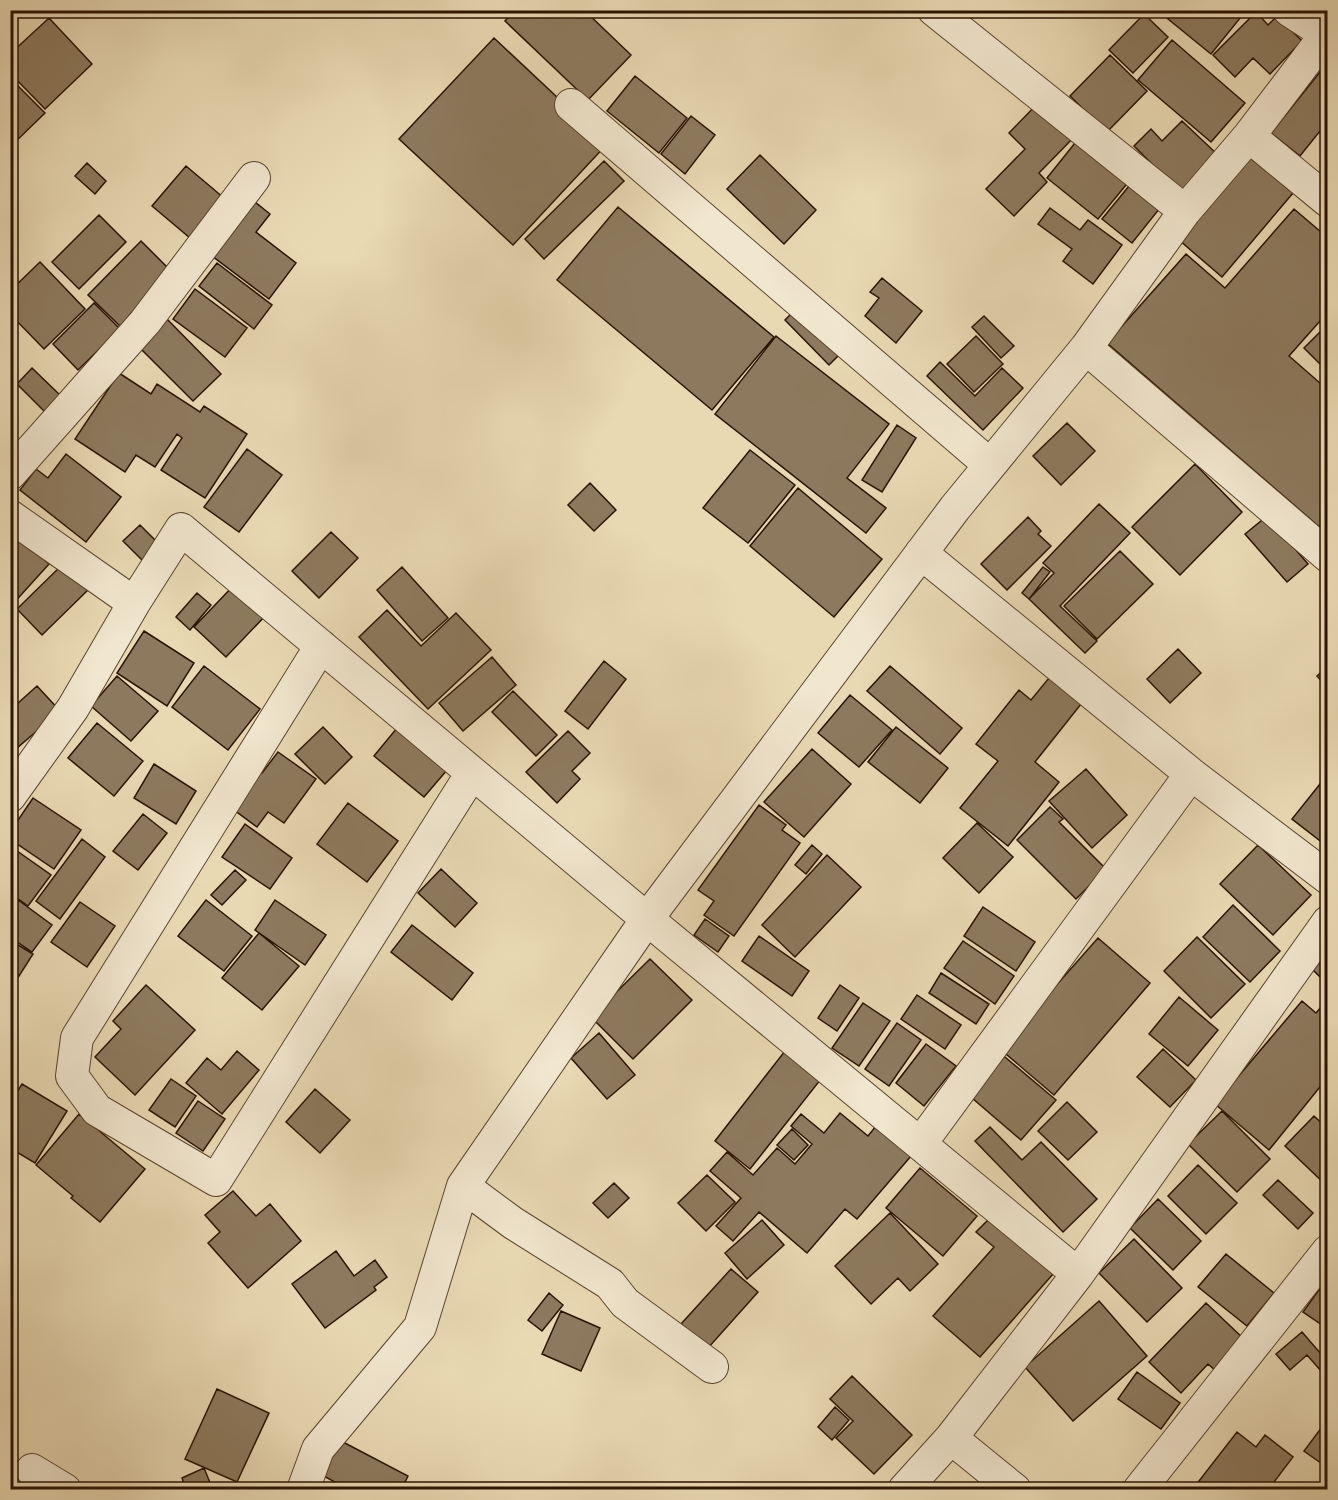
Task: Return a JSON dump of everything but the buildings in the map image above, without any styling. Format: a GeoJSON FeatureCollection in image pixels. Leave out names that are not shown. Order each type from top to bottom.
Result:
{"type":"FeatureCollection","features":[{"type":"Feature","properties":{"kind":"street"},"geometry":{"type":"LineString","coordinates":[[934,10],[1185,211]]}},
{"type":"Feature","properties":{"kind":"street"},"geometry":{"type":"LineString","coordinates":[[303,1490],[318,1449],[420,1327],[463,1186],[647,919],[921,554],[1086,348],[1185,211],[1249,136],[1327,33],[1289,10]]}},
{"type":"Feature","properties":{"kind":"street"},"geometry":{"type":"LineString","coordinates":[[571,105],[990,465]]}},
{"type":"Feature","properties":{"kind":"street"},"geometry":{"type":"LineString","coordinates":[[1249,136],[1328,201]]}},
{"type":"Feature","properties":{"kind":"street"},"geometry":{"type":"LineString","coordinates":[[10,474],[144,322],[254,178]]}},
{"type":"Feature","properties":{"kind":"street"},"geometry":{"type":"LineString","coordinates":[[1086,348],[1328,556]]}},
{"type":"Feature","properties":{"kind":"street"},"geometry":{"type":"LineString","coordinates":[[10,516],[134,603]]}},
{"type":"Feature","properties":{"kind":"street"},"geometry":{"type":"LineString","coordinates":[[10,796],[73,708],[134,603],[181,529],[647,919],[1078,1274]]}},
{"type":"Feature","properties":{"kind":"street"},"geometry":{"type":"LineString","coordinates":[[921,554],[1191,774],[1328,879]]}},
{"type":"Feature","properties":{"kind":"street"},"geometry":{"type":"LineString","coordinates":[[321,646],[77,1038],[72,1077],[96,1110],[216,1180],[472,773]]}},
{"type":"Feature","properties":{"kind":"street"},"geometry":{"type":"LineString","coordinates":[[921,1143],[1191,774]]}},
{"type":"Feature","properties":{"kind":"street"},"geometry":{"type":"LineString","coordinates":[[904,1490],[951,1438],[1078,1274],[1328,922]]}},
{"type":"Feature","properties":{"kind":"street"},"geometry":{"type":"LineString","coordinates":[[463,1186],[513,1223],[610,1284],[625,1303],[712,1367]]}},
{"type":"Feature","properties":{"kind":"street"},"geometry":{"type":"LineString","coordinates":[[1139,1490],[1328,1251]]}},
{"type":"Feature","properties":{"kind":"street"},"geometry":{"type":"LineString","coordinates":[[951,1438],[1015,1490]]}},
{"type":"Feature","properties":{"kind":"street"},"geometry":{"type":"LineString","coordinates":[[32,1470],[65,1490]]}}]}
